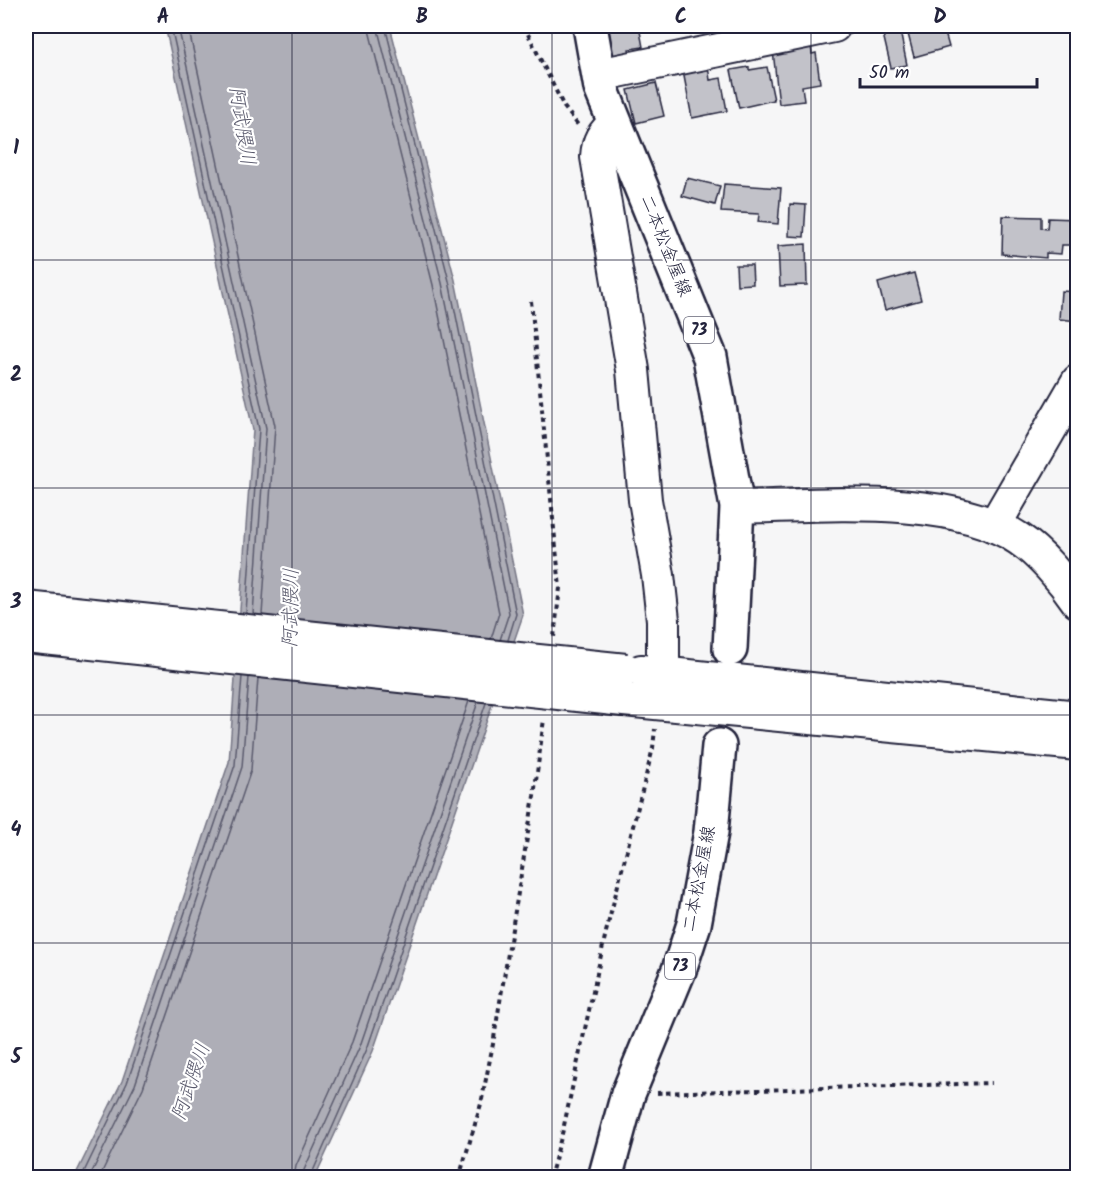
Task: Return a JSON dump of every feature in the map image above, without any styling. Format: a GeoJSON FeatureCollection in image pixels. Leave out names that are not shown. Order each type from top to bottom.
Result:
{"type":"FeatureCollection","features":[{"type":"Feature","properties":{"kind":"main road","name":"二本松金屋線"},"geometry":{"type":"LineString","coordinates":[[590,26],[601,88],[710,357],[737,507],[730,649]]}},
{"type":"Feature","properties":{"kind":"main road","name":"二本松金屋線"},"geometry":{"type":"LineString","coordinates":[[605,1178],[627,1094],[679,970],[694,924],[711,832],[719,746]]}},
{"type":"Feature","properties":{"kind":"street"},"geometry":{"type":"LineString","coordinates":[[599,75],[834,26]]}},
{"type":"Feature","properties":{"kind":"street"},"geometry":{"type":"LineString","coordinates":[[615,123],[602,134],[597,146],[597,157],[633,370],[645,500],[663,620],[663,674]]}},
{"type":"Feature","properties":{"kind":"street"},"geometry":{"type":"LineString","coordinates":[[994,526],[1074,390],[1077,381]]}},
{"type":"Feature","properties":{"kind":"street"},"geometry":{"type":"LineString","coordinates":[[737,507],[876,505],[921,507],[965,517],[994,526],[1019,539],[1063,579],[1077,602]]}},
{"type":"Feature","properties":{"kind":"street"},"geometry":{"type":"LineString","coordinates":[[26,608],[1077,717]]}},
{"type":"Feature","properties":{"kind":"street"},"geometry":{"type":"LineString","coordinates":[[26,636],[657,705],[1077,744]]}},
{"type":"Feature","properties":{"kind":"path"},"geometry":{"type":"LineString","coordinates":[[524,26],[564,106],[588,138],[597,157]]}},
{"type":"Feature","properties":{"kind":"path"},"geometry":{"type":"LineString","coordinates":[[531,300],[560,588],[553,646]]}},
{"type":"Feature","properties":{"kind":"path"},"geometry":{"type":"LineString","coordinates":[[550,1178],[571,1098],[606,932],[653,748],[657,705]]}},
{"type":"Feature","properties":{"kind":"path"},"geometry":{"type":"LineString","coordinates":[[459,1178],[481,1104],[493,1044],[534,796],[544,715]]}},
{"type":"Feature","properties":{"kind":"path"},"geometry":{"type":"LineString","coordinates":[[627,1094],[992,1083]]}},
{"type":"Feature","properties":{"kind":"water","name":"阿武隈川"},"geometry":{"type":"Polygon","coordinates":[[[165,26],[390,26],[455,280],[523,615],[373,1051],[315,1177],[74,1178],[122,1081],[229,762],[253,430],[165,26]]]}},
{"type":"Feature","properties":{"kind":"building"},"geometry":{"type":"Polygon","coordinates":[[[608,26],[639,26],[643,47],[629,49],[631,57],[614,60],[608,26]]]}},
{"type":"Feature","properties":{"kind":"building"},"geometry":{"type":"Polygon","coordinates":[[[906,26],[943,26],[949,47],[914,57],[906,26]]]}},
{"type":"Feature","properties":{"kind":"building"},"geometry":{"type":"Polygon","coordinates":[[[900,31],[907,65],[891,68],[883,34],[900,31]]]}},
{"type":"Feature","properties":{"kind":"building"},"geometry":{"type":"Polygon","coordinates":[[[811,46],[812,54],[816,53],[820,83],[802,86],[804,101],[779,104],[773,51],[811,46]]]}},
{"type":"Feature","properties":{"kind":"building"},"geometry":{"type":"Polygon","coordinates":[[[708,66],[710,80],[721,78],[727,111],[692,118],[683,71],[708,66]]]}},
{"type":"Feature","properties":{"kind":"building"},"geometry":{"type":"Polygon","coordinates":[[[749,67],[749,70],[767,67],[774,100],[739,108],[731,70],[749,67]]]}},
{"type":"Feature","properties":{"kind":"building"},"geometry":{"type":"Polygon","coordinates":[[[656,83],[664,116],[636,123],[628,90],[656,83]]]}},
{"type":"Feature","properties":{"kind":"building"},"geometry":{"type":"Polygon","coordinates":[[[687,178],[720,186],[715,205],[682,196],[687,178]]]}},
{"type":"Feature","properties":{"kind":"building"},"geometry":{"type":"Polygon","coordinates":[[[724,184],[781,188],[778,224],[758,222],[759,214],[721,212],[724,184]]]}},
{"type":"Feature","properties":{"kind":"building"},"geometry":{"type":"Polygon","coordinates":[[[790,204],[806,205],[804,237],[789,236],[790,204]]]}},
{"type":"Feature","properties":{"kind":"building"},"geometry":{"type":"Polygon","coordinates":[[[1003,216],[1041,217],[1041,228],[1047,229],[1048,218],[1077,219],[1076,245],[1062,245],[1061,254],[1046,253],[1046,258],[1002,254],[1003,216]]]}},
{"type":"Feature","properties":{"kind":"building"},"geometry":{"type":"Polygon","coordinates":[[[806,244],[807,285],[780,286],[778,246],[806,244]]]}},
{"type":"Feature","properties":{"kind":"building"},"geometry":{"type":"Polygon","coordinates":[[[736,265],[752,265],[753,284],[737,285],[736,265]]]}},
{"type":"Feature","properties":{"kind":"building"},"geometry":{"type":"Polygon","coordinates":[[[914,273],[921,300],[885,310],[878,283],[914,273]]]}},
{"type":"Feature","properties":{"kind":"building"},"geometry":{"type":"Polygon","coordinates":[[[1061,291],[1078,292],[1078,321],[1059,319],[1061,291]]]}}]}
